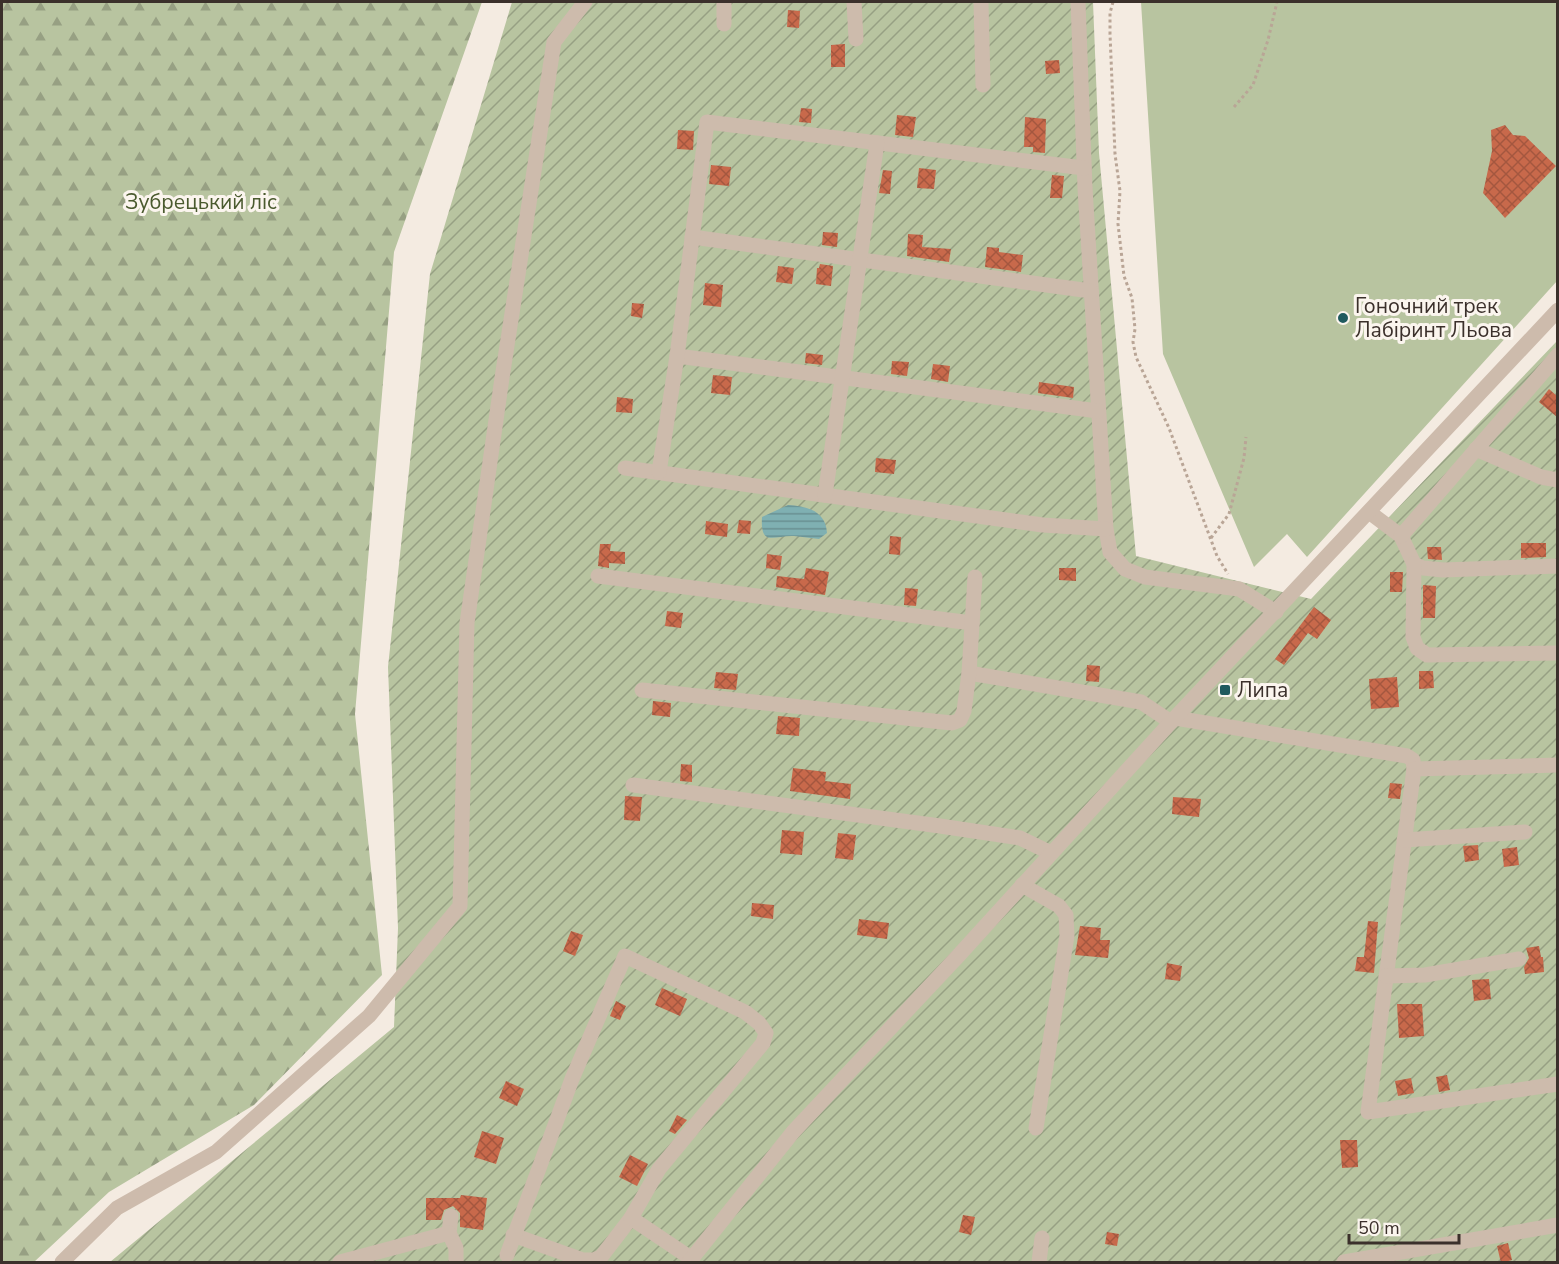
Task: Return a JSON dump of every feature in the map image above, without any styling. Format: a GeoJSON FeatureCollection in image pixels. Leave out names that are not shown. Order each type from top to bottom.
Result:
{"type":"FeatureCollection","features":[{"type":"Feature","properties":{"kind":"street"},"geometry":{"type":"LineString","coordinates":[[62,1263],[117,1208],[216,1152],[369,1016],[459,906],[466,623],[554,42],[585,2]]}},
{"type":"Feature","properties":{"kind":"street"},"geometry":{"type":"LineString","coordinates":[[724,2],[724,24]]}},
{"type":"Feature","properties":{"kind":"street"},"geometry":{"type":"LineString","coordinates":[[854,2],[856,39]]}},
{"type":"Feature","properties":{"kind":"street"},"geometry":{"type":"LineString","coordinates":[[981,2],[983,85]]}},
{"type":"Feature","properties":{"kind":"street"},"geometry":{"type":"LineString","coordinates":[[1078,2],[1091,291],[1106,529],[1110,552],[1125,569],[1145,577],[1239,589],[1276,612]]}},
{"type":"Feature","properties":{"kind":"street"},"geometry":{"type":"LineString","coordinates":[[659,472],[677,356],[707,122],[1084,168]]}},
{"type":"Feature","properties":{"kind":"street"},"geometry":{"type":"LineString","coordinates":[[825,495],[877,143]]}},
{"type":"Feature","properties":{"kind":"street"},"geometry":{"type":"LineString","coordinates":[[692,237],[1091,291]]}},
{"type":"Feature","properties":{"kind":"street"},"geometry":{"type":"LineString","coordinates":[[631,1218],[691,1261],[793,1132],[1173,720],[1557,310]]}},
{"type":"Feature","properties":{"kind":"street"},"geometry":{"type":"LineString","coordinates":[[1401,536],[1557,355]]}},
{"type":"Feature","properties":{"kind":"street"},"geometry":{"type":"LineString","coordinates":[[677,356],[1098,411]]}},
{"type":"Feature","properties":{"kind":"street"},"geometry":{"type":"LineString","coordinates":[[1476,449],[1542,477],[1557,480]]}},
{"type":"Feature","properties":{"kind":"street"},"geometry":{"type":"LineString","coordinates":[[625,468],[1043,525],[1106,529]]}},
{"type":"Feature","properties":{"kind":"street"},"geometry":{"type":"LineString","coordinates":[[1369,512],[1401,536],[1414,564],[1413,637],[1417,648],[1427,655],[1557,653]]}},
{"type":"Feature","properties":{"kind":"street"},"geometry":{"type":"LineString","coordinates":[[1414,564],[1423,568],[1443,570],[1557,566]]}},
{"type":"Feature","properties":{"kind":"street"},"geometry":{"type":"LineString","coordinates":[[598,576],[972,623]]}},
{"type":"Feature","properties":{"kind":"street"},"geometry":{"type":"LineString","coordinates":[[642,690],[952,723],[960,720],[964,711],[969,673],[975,577]]}},
{"type":"Feature","properties":{"kind":"street"},"geometry":{"type":"LineString","coordinates":[[969,673],[1141,702],[1173,720],[1407,756],[1413,760],[1414,769],[1368,1112],[1557,1084]]}},
{"type":"Feature","properties":{"kind":"street"},"geometry":{"type":"LineString","coordinates":[[1414,769],[1557,765]]}},
{"type":"Feature","properties":{"kind":"street"},"geometry":{"type":"LineString","coordinates":[[633,784],[1020,838],[1051,853]]}},
{"type":"Feature","properties":{"kind":"street"},"geometry":{"type":"LineString","coordinates":[[1404,840],[1525,832]]}},
{"type":"Feature","properties":{"kind":"street"},"geometry":{"type":"LineString","coordinates":[[1022,885],[1059,906],[1066,915],[1067,936],[1036,1128]]}},
{"type":"Feature","properties":{"kind":"street"},"geometry":{"type":"LineString","coordinates":[[507,1255],[513,1235],[572,1079],[625,956],[745,1012],[759,1023],[766,1033],[763,1043],[659,1169],[631,1218],[601,1257],[594,1260],[583,1260],[513,1235]]}},
{"type":"Feature","properties":{"kind":"street"},"geometry":{"type":"LineString","coordinates":[[1386,976],[1425,975],[1519,959]]}},
{"type":"Feature","properties":{"kind":"street"},"geometry":{"type":"LineString","coordinates":[[451,1216],[449,1233],[456,1248],[456,1263]]}},
{"type":"Feature","properties":{"kind":"street"},"geometry":{"type":"LineString","coordinates":[[1344,1263],[1557,1225]]}},
{"type":"Feature","properties":{"kind":"street"},"geometry":{"type":"LineString","coordinates":[[340,1263],[449,1233]]}},
{"type":"Feature","properties":{"kind":"street"},"geometry":{"type":"LineString","coordinates":[[1039,1263],[1042,1238]]}},
{"type":"Feature","properties":{"kind":"path"},"geometry":{"type":"LineString","coordinates":[[1113,2],[1110,13],[1110,34],[1115,154],[1120,191],[1119,224],[1124,276],[1132,298],[1135,329],[1133,342],[1136,357],[1169,428],[1217,556],[1239,589]]}},
{"type":"Feature","properties":{"kind":"path"},"geometry":{"type":"LineString","coordinates":[[1234,107],[1253,85],[1268,40],[1276,2]]}},
{"type":"Feature","properties":{"kind":"path"},"geometry":{"type":"LineString","coordinates":[[1211,538],[1229,514],[1244,458],[1246,437]]}},
{"type":"Feature","properties":{"kind":"green space","name":"Зубрецький ліс"},"geometry":{"type":"Polygon","coordinates":[[[2,2],[482,2],[394,252],[355,714],[382,975],[254,1105],[109,1192],[34,1262],[2,1262],[2,2]]]}},
{"type":"Feature","properties":{"kind":"green space"},"geometry":{"type":"Polygon","coordinates":[[[512,2],[1093,2],[1099,153],[1136,556],[1311,599],[1557,341],[1557,1262],[110,1262],[394,1027],[398,928],[388,667],[430,274],[512,2]]]}},
{"type":"Feature","properties":{"kind":"green space","name":"Гоночний трек Лабіринт Льова"},"geometry":{"type":"Polygon","coordinates":[[[1141,2],[1557,2],[1557,281],[1307,557],[1287,534],[1254,567],[1163,354],[1141,2]]]}},
{"type":"Feature","properties":{"kind":"water"},"geometry":{"type":"Polygon","coordinates":[[[788,505],[814,511],[823,519],[827,533],[819,539],[766,536],[763,533],[762,517],[788,505]]]}},
{"type":"Feature","properties":{"kind":"building"},"geometry":{"type":"Polygon","coordinates":[[[788,10],[800,11],[799,28],[787,27],[788,10]]]}},
{"type":"Feature","properties":{"kind":"building"},"geometry":{"type":"Polygon","coordinates":[[[845,44],[845,67],[831,67],[831,45],[845,44]]]}},
{"type":"Feature","properties":{"kind":"building"},"geometry":{"type":"Polygon","coordinates":[[[1059,60],[1060,73],[1046,74],[1045,61],[1059,60]]]}},
{"type":"Feature","properties":{"kind":"building"},"geometry":{"type":"Polygon","coordinates":[[[801,108],[812,109],[811,123],[799,122],[801,108]]]}},
{"type":"Feature","properties":{"kind":"building"},"geometry":{"type":"Polygon","coordinates":[[[897,115],[916,117],[913,137],[895,135],[897,115]]]}},
{"type":"Feature","properties":{"kind":"building"},"geometry":{"type":"Polygon","coordinates":[[[1025,117],[1046,119],[1045,153],[1033,152],[1033,147],[1024,147],[1025,117]]]}},
{"type":"Feature","properties":{"kind":"building"},"geometry":{"type":"Polygon","coordinates":[[[1505,125],[1513,135],[1525,136],[1556,166],[1505,218],[1483,193],[1492,151],[1491,130],[1505,125]]]}},
{"type":"Feature","properties":{"kind":"building"},"geometry":{"type":"Polygon","coordinates":[[[678,130],[694,131],[693,150],[677,149],[678,130]]]}},
{"type":"Feature","properties":{"kind":"building"},"geometry":{"type":"Polygon","coordinates":[[[711,165],[731,167],[729,186],[709,184],[711,165]]]}},
{"type":"Feature","properties":{"kind":"building"},"geometry":{"type":"Polygon","coordinates":[[[919,168],[936,170],[934,189],[917,188],[919,168]]]}},
{"type":"Feature","properties":{"kind":"building"},"geometry":{"type":"Polygon","coordinates":[[[883,170],[892,171],[890,194],[879,193],[883,170]]]}},
{"type":"Feature","properties":{"kind":"building"},"geometry":{"type":"Polygon","coordinates":[[[1052,175],[1064,176],[1062,198],[1050,198],[1052,175]]]}},
{"type":"Feature","properties":{"kind":"building"},"geometry":{"type":"Polygon","coordinates":[[[823,232],[838,233],[837,247],[822,245],[823,232]]]}},
{"type":"Feature","properties":{"kind":"building"},"geometry":{"type":"Polygon","coordinates":[[[908,234],[923,235],[922,247],[951,249],[949,262],[907,256],[908,234]]]}},
{"type":"Feature","properties":{"kind":"building"},"geometry":{"type":"Polygon","coordinates":[[[987,247],[999,248],[999,252],[1023,255],[1021,272],[985,267],[987,247]]]}},
{"type":"Feature","properties":{"kind":"building"},"geometry":{"type":"Polygon","coordinates":[[[820,264],[833,266],[831,286],[816,284],[817,268],[820,264]]]}},
{"type":"Feature","properties":{"kind":"building"},"geometry":{"type":"Polygon","coordinates":[[[778,266],[794,268],[792,284],[776,282],[778,266]]]}},
{"type":"Feature","properties":{"kind":"building"},"geometry":{"type":"Polygon","coordinates":[[[705,283],[723,285],[721,307],[703,305],[705,283]]]}},
{"type":"Feature","properties":{"kind":"building"},"geometry":{"type":"Polygon","coordinates":[[[632,303],[644,304],[642,318],[631,316],[632,303]]]}},
{"type":"Feature","properties":{"kind":"building"},"geometry":{"type":"Polygon","coordinates":[[[806,353],[823,355],[822,365],[805,363],[806,353]]]}},
{"type":"Feature","properties":{"kind":"building"},"geometry":{"type":"Polygon","coordinates":[[[892,361],[909,362],[907,376],[891,374],[892,361]]]}},
{"type":"Feature","properties":{"kind":"building"},"geometry":{"type":"Polygon","coordinates":[[[933,364],[950,366],[948,382],[931,379],[933,364]]]}},
{"type":"Feature","properties":{"kind":"building"},"geometry":{"type":"Polygon","coordinates":[[[713,375],[732,377],[730,395],[711,393],[713,375]]]}},
{"type":"Feature","properties":{"kind":"building"},"geometry":{"type":"Polygon","coordinates":[[[1039,382],[1074,387],[1073,398],[1038,393],[1039,382]]]}},
{"type":"Feature","properties":{"kind":"building"},"geometry":{"type":"Polygon","coordinates":[[[1549,389],[1557,396],[1557,417],[1539,402],[1549,389]]]}},
{"type":"Feature","properties":{"kind":"building"},"geometry":{"type":"Polygon","coordinates":[[[617,397],[633,399],[632,413],[616,412],[617,397]]]}},
{"type":"Feature","properties":{"kind":"building"},"geometry":{"type":"Polygon","coordinates":[[[876,458],[896,460],[894,474],[875,472],[876,458]]]}},
{"type":"Feature","properties":{"kind":"building"},"geometry":{"type":"Polygon","coordinates":[[[739,520],[751,521],[750,534],[737,533],[739,520]]]}},
{"type":"Feature","properties":{"kind":"building"},"geometry":{"type":"Polygon","coordinates":[[[706,521],[728,524],[727,537],[705,534],[706,521]]]}},
{"type":"Feature","properties":{"kind":"building"},"geometry":{"type":"Polygon","coordinates":[[[890,536],[901,537],[900,555],[889,554],[890,536]]]}},
{"type":"Feature","properties":{"kind":"building"},"geometry":{"type":"Polygon","coordinates":[[[1521,543],[1546,543],[1546,557],[1521,558],[1521,543]]]}},
{"type":"Feature","properties":{"kind":"building"},"geometry":{"type":"Polygon","coordinates":[[[600,544],[611,544],[610,551],[625,552],[625,564],[609,563],[609,568],[598,566],[600,544]]]}},
{"type":"Feature","properties":{"kind":"building"},"geometry":{"type":"Polygon","coordinates":[[[1427,547],[1441,547],[1442,560],[1428,559],[1427,547]]]}},
{"type":"Feature","properties":{"kind":"building"},"geometry":{"type":"Polygon","coordinates":[[[767,554],[782,556],[780,570],[766,568],[767,554]]]}},
{"type":"Feature","properties":{"kind":"building"},"geometry":{"type":"Polygon","coordinates":[[[806,568],[829,572],[825,595],[776,587],[777,576],[804,579],[806,568]]]}},
{"type":"Feature","properties":{"kind":"building"},"geometry":{"type":"Polygon","coordinates":[[[1059,568],[1076,568],[1076,581],[1059,580],[1059,568]]]}},
{"type":"Feature","properties":{"kind":"building"},"geometry":{"type":"Polygon","coordinates":[[[1390,572],[1403,572],[1402,592],[1390,592],[1390,572]]]}},
{"type":"Feature","properties":{"kind":"building"},"geometry":{"type":"Polygon","coordinates":[[[1423,585],[1436,586],[1435,618],[1423,618],[1423,585]]]}},
{"type":"Feature","properties":{"kind":"building"},"geometry":{"type":"Polygon","coordinates":[[[905,588],[918,589],[916,606],[904,605],[905,588]]]}},
{"type":"Feature","properties":{"kind":"building"},"geometry":{"type":"Polygon","coordinates":[[[1314,607],[1331,620],[1317,639],[1308,633],[1284,665],[1275,659],[1314,607]]]}},
{"type":"Feature","properties":{"kind":"building"},"geometry":{"type":"Polygon","coordinates":[[[667,611],[683,613],[681,628],[665,626],[667,611]]]}},
{"type":"Feature","properties":{"kind":"building"},"geometry":{"type":"Polygon","coordinates":[[[1087,665],[1100,666],[1099,682],[1086,681],[1087,665]]]}},
{"type":"Feature","properties":{"kind":"building"},"geometry":{"type":"Polygon","coordinates":[[[1419,671],[1433,671],[1434,688],[1419,689],[1419,671]]]}},
{"type":"Feature","properties":{"kind":"building"},"geometry":{"type":"Polygon","coordinates":[[[716,672],[738,674],[736,690],[714,688],[716,672]]]}},
{"type":"Feature","properties":{"kind":"building"},"geometry":{"type":"Polygon","coordinates":[[[1397,677],[1399,707],[1371,709],[1369,679],[1397,677]]]}},
{"type":"Feature","properties":{"kind":"building"},"geometry":{"type":"Polygon","coordinates":[[[653,701],[671,703],[670,717],[652,715],[653,701]]]}},
{"type":"Feature","properties":{"kind":"building"},"geometry":{"type":"Polygon","coordinates":[[[778,716],[800,718],[799,736],[776,734],[778,716]]]}},
{"type":"Feature","properties":{"kind":"building"},"geometry":{"type":"Polygon","coordinates":[[[681,764],[692,765],[692,782],[680,781],[681,764]]]}},
{"type":"Feature","properties":{"kind":"building"},"geometry":{"type":"Polygon","coordinates":[[[793,768],[826,772],[825,781],[851,784],[850,799],[790,791],[793,768]]]}},
{"type":"Feature","properties":{"kind":"building"},"geometry":{"type":"Polygon","coordinates":[[[1390,783],[1402,784],[1400,799],[1388,798],[1390,783]]]}},
{"type":"Feature","properties":{"kind":"building"},"geometry":{"type":"Polygon","coordinates":[[[625,796],[642,797],[640,821],[624,820],[625,796]]]}},
{"type":"Feature","properties":{"kind":"building"},"geometry":{"type":"Polygon","coordinates":[[[1173,797],[1201,799],[1199,817],[1172,814],[1173,797]]]}},
{"type":"Feature","properties":{"kind":"building"},"geometry":{"type":"Polygon","coordinates":[[[782,830],[804,832],[802,855],[780,853],[782,830]]]}},
{"type":"Feature","properties":{"kind":"building"},"geometry":{"type":"Polygon","coordinates":[[[838,833],[856,835],[853,860],[835,858],[838,833]]]}},
{"type":"Feature","properties":{"kind":"building"},"geometry":{"type":"Polygon","coordinates":[[[1478,845],[1479,860],[1465,862],[1463,846],[1478,845]]]}},
{"type":"Feature","properties":{"kind":"building"},"geometry":{"type":"Polygon","coordinates":[[[1517,847],[1519,865],[1504,867],[1502,849],[1517,847]]]}},
{"type":"Feature","properties":{"kind":"building"},"geometry":{"type":"Polygon","coordinates":[[[752,903],[774,905],[773,919],[751,916],[752,903]]]}},
{"type":"Feature","properties":{"kind":"building"},"geometry":{"type":"Polygon","coordinates":[[[859,919],[889,923],[887,939],[857,935],[859,919]]]}},
{"type":"Feature","properties":{"kind":"building"},"geometry":{"type":"Polygon","coordinates":[[[1368,921],[1378,922],[1374,973],[1355,971],[1357,957],[1364,957],[1368,921]]]}},
{"type":"Feature","properties":{"kind":"building"},"geometry":{"type":"Polygon","coordinates":[[[1080,926],[1101,928],[1100,940],[1110,940],[1108,958],[1075,955],[1080,926]]]}},
{"type":"Feature","properties":{"kind":"building"},"geometry":{"type":"Polygon","coordinates":[[[571,931],[583,935],[575,956],[563,951],[571,931]]]}},
{"type":"Feature","properties":{"kind":"building"},"geometry":{"type":"Polygon","coordinates":[[[1539,946],[1541,957],[1543,957],[1544,972],[1525,974],[1524,967],[1529,958],[1526,948],[1539,946]]]}},
{"type":"Feature","properties":{"kind":"building"},"geometry":{"type":"Polygon","coordinates":[[[1167,963],[1182,966],[1180,981],[1165,979],[1167,963]]]}},
{"type":"Feature","properties":{"kind":"building"},"geometry":{"type":"Polygon","coordinates":[[[1489,979],[1491,999],[1474,1001],[1472,980],[1489,979]]]}},
{"type":"Feature","properties":{"kind":"building"},"geometry":{"type":"Polygon","coordinates":[[[662,988],[687,999],[680,1016],[655,1005],[662,988]]]}},
{"type":"Feature","properties":{"kind":"building"},"geometry":{"type":"Polygon","coordinates":[[[616,1001],[626,1006],[620,1020],[610,1016],[616,1001]]]}},
{"type":"Feature","properties":{"kind":"building"},"geometry":{"type":"Polygon","coordinates":[[[1397,1004],[1422,1004],[1424,1036],[1399,1038],[1397,1004]]]}},
{"type":"Feature","properties":{"kind":"building"},"geometry":{"type":"Polygon","coordinates":[[[1447,1075],[1450,1090],[1439,1092],[1436,1077],[1447,1075]]]}},
{"type":"Feature","properties":{"kind":"building"},"geometry":{"type":"Polygon","coordinates":[[[1411,1078],[1414,1093],[1398,1096],[1395,1081],[1411,1078]]]}},
{"type":"Feature","properties":{"kind":"building"},"geometry":{"type":"Polygon","coordinates":[[[506,1081],[524,1089],[517,1106],[499,1098],[506,1081]]]}},
{"type":"Feature","properties":{"kind":"building"},"geometry":{"type":"Polygon","coordinates":[[[677,1115],[687,1120],[675,1134],[669,1131],[677,1115]]]}},
{"type":"Feature","properties":{"kind":"building"},"geometry":{"type":"Polygon","coordinates":[[[482,1131],[504,1138],[496,1164],[474,1157],[482,1131]]]}},
{"type":"Feature","properties":{"kind":"building"},"geometry":{"type":"Polygon","coordinates":[[[1340,1140],[1357,1140],[1358,1167],[1342,1168],[1340,1140]]]}},
{"type":"Feature","properties":{"kind":"building"},"geometry":{"type":"Polygon","coordinates":[[[630,1155],[648,1164],[637,1186],[619,1177],[630,1155]]]}},
{"type":"Feature","properties":{"kind":"building"},"geometry":{"type":"Polygon","coordinates":[[[461,1195],[487,1198],[483,1230],[460,1227],[460,1213],[453,1206],[444,1210],[441,1220],[426,1220],[426,1198],[460,1198],[461,1195]]]}},
{"type":"Feature","properties":{"kind":"building"},"geometry":{"type":"Polygon","coordinates":[[[963,1215],[975,1217],[971,1235],[959,1232],[963,1215]]]}},
{"type":"Feature","properties":{"kind":"building"},"geometry":{"type":"Polygon","coordinates":[[[1107,1232],[1119,1234],[1117,1246],[1105,1244],[1107,1232]]]}},
{"type":"Feature","properties":{"kind":"building"},"geometry":{"type":"Polygon","coordinates":[[[1508,1243],[1512,1260],[1501,1263],[1497,1246],[1508,1243]]]}},
{"type":"Feature","properties":{"kind":"place","name":"Гоночний трек Лабіринт Льова"},"geometry":{"type":"Point","coordinates":[1343,318]}},
{"type":"Feature","properties":{"kind":"place","name":"Липа"},"geometry":{"type":"Point","coordinates":[1225,690]}}]}
